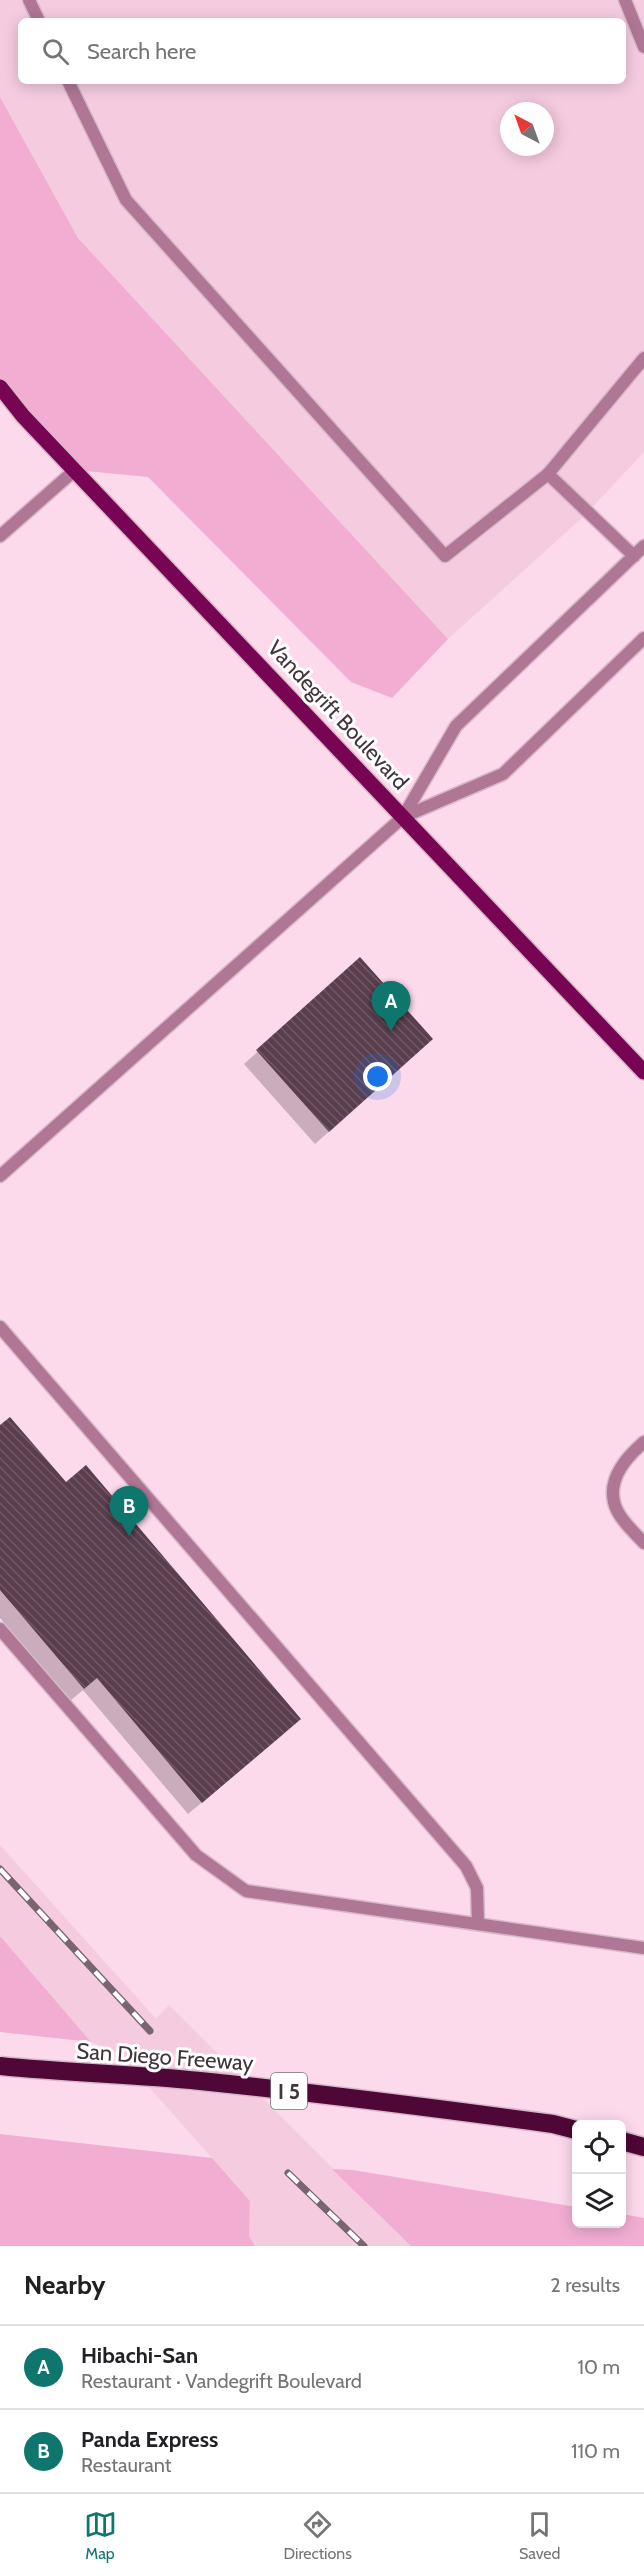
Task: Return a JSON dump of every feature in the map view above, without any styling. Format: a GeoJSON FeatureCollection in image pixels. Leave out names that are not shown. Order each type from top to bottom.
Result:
{"type":"FeatureCollection","features":[{"type":"Feature","properties":{"kind":"highway","name":"San Diego Freeway"},"geometry":{"type":"LineString","coordinates":[[0,2066],[78,2075],[208,2082],[395,2103],[553,2124],[572,2129]]}},
{"type":"Feature","properties":{"kind":"highway"},"geometry":{"type":"LineString","coordinates":[[626,2142],[644,2147]]}},
{"type":"Feature","properties":{"kind":"main road","name":"Vandegrift Boulevard"},"geometry":{"type":"LineString","coordinates":[[0,387],[75,470],[644,1072]]}},
{"type":"Feature","properties":{"kind":"street"},"geometry":{"type":"LineString","coordinates":[[28,0],[37,18]]}},
{"type":"Feature","properties":{"kind":"street"},"geometry":{"type":"LineString","coordinates":[[625,0],[644,46]]}},
{"type":"Feature","properties":{"kind":"street"},"geometry":{"type":"LineString","coordinates":[[69,84],[126,200],[445,556],[548,474],[644,358]]}},
{"type":"Feature","properties":{"kind":"street"},"geometry":{"type":"LineString","coordinates":[[0,536],[75,470]]}},
{"type":"Feature","properties":{"kind":"street"},"geometry":{"type":"LineString","coordinates":[[548,474],[634,556]]}},
{"type":"Feature","properties":{"kind":"street"},"geometry":{"type":"LineString","coordinates":[[0,1176],[403,817],[456,726],[644,546]]}},
{"type":"Feature","properties":{"kind":"street"},"geometry":{"type":"LineString","coordinates":[[403,817],[503,774],[644,638]]}},
{"type":"Feature","properties":{"kind":"street"},"geometry":{"type":"LineString","coordinates":[[0,1327],[466,1866],[477,1888],[478,1923]]}},
{"type":"Feature","properties":{"kind":"street"},"geometry":{"type":"LineString","coordinates":[[644,1442],[625,1458],[617,1476],[614,1501],[621,1516],[644,1543]]}},
{"type":"Feature","properties":{"kind":"street"},"geometry":{"type":"LineString","coordinates":[[0,1629],[196,1855],[246,1891],[644,1948]]}},
{"type":"Feature","properties":{"kind":"shaded area"},"geometry":{"type":"Polygon","coordinates":[[[0,0],[644,0],[644,452],[585,515],[448,639],[78,238],[0,97],[0,0]]]}},
{"type":"Feature","properties":{"kind":"shaded area"},"geometry":{"type":"Polygon","coordinates":[[[0,97],[78,238],[448,639],[392,698],[351,682],[148,477],[75,470],[0,387],[0,97]]]}},
{"type":"Feature","properties":{"kind":"shaded area"},"geometry":{"type":"Polygon","coordinates":[[[0,1845],[156,2019],[169,2005],[411,2246],[255,2246],[249,2236],[250,2201],[119,2053],[91,2042],[0,1936],[0,1845]]]}},
{"type":"Feature","properties":{"kind":"shaded area"},"geometry":{"type":"Polygon","coordinates":[[[0,1936],[91,2042],[0,2032],[0,1936]]]}},
{"type":"Feature","properties":{"kind":"shaded area"},"geometry":{"type":"Polygon","coordinates":[[[0,2134],[212,2158],[250,2201],[249,2236],[255,2246],[0,2246],[0,2134]]]}},
{"type":"Feature","properties":{"kind":"shaded area"},"geometry":{"type":"Polygon","coordinates":[[[332,2169],[353,2170],[572,2206],[572,2228],[626,2228],[626,2215],[644,2218],[644,2246],[411,2246],[332,2169]]]}},
{"type":"Feature","properties":{"kind":"building"},"geometry":{"type":"Polygon","coordinates":[[[360,957],[433,1039],[329,1132],[256,1050],[360,957]]]}},
{"type":"Feature","properties":{"kind":"building"},"geometry":{"type":"Polygon","coordinates":[[[10,1417],[66,1482],[86,1465],[301,1719],[202,1803],[97,1678],[84,1689],[0,1590],[0,1425],[10,1417]]]}},
{"type":"Feature","properties":{"kind":"railway"},"geometry":{"type":"LineString","coordinates":[[0,1869],[150,2031]]}},
{"type":"Feature","properties":{"kind":"railway"},"geometry":{"type":"LineString","coordinates":[[288,2173],[364,2246]]}},
{"type":"Feature","properties":{"kind":"place","name":"Hibachi-San"},"geometry":{"type":"Point","coordinates":[391,1031]}},
{"type":"Feature","properties":{"kind":"place","name":"Panda Express"},"geometry":{"type":"Point","coordinates":[129,1536]}}]}
